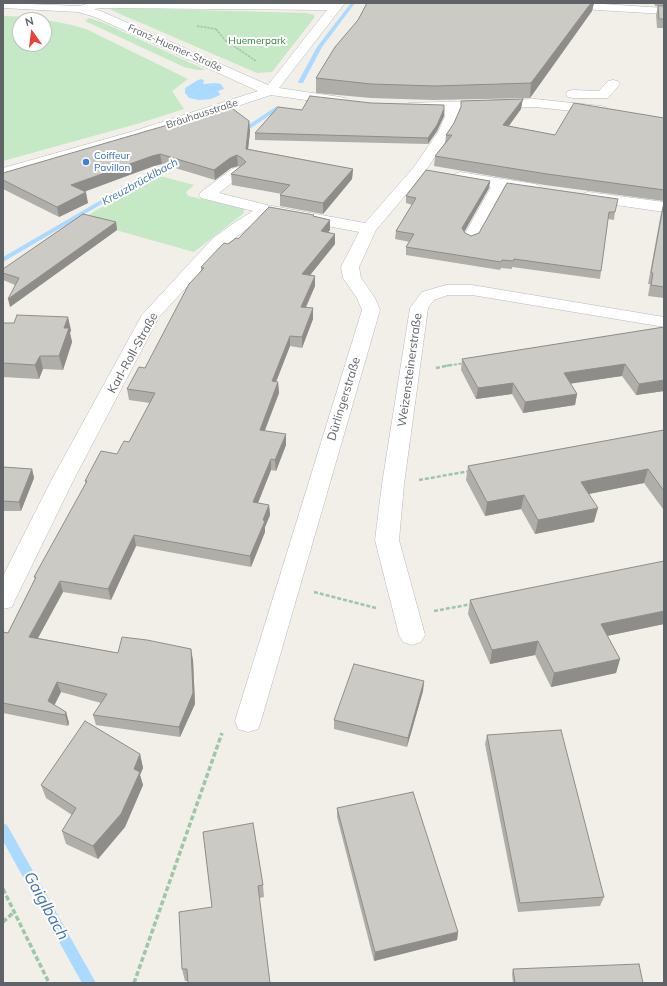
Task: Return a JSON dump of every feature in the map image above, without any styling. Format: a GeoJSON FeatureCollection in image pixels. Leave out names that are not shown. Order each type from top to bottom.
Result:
{"type":"FeatureCollection","features":[{"type":"Feature","properties":{"kind":"street"},"geometry":{"type":"LineString","coordinates":[[531,3],[664,11]]}},
{"type":"Feature","properties":{"kind":"street","name":"Franz-Huemer-Straße"},"geometry":{"type":"LineString","coordinates":[[3,5],[338,5]]}},
{"type":"Feature","properties":{"kind":"street"},"geometry":{"type":"LineString","coordinates":[[270,91],[338,5]]}},
{"type":"Feature","properties":{"kind":"street","name":"Franz-Huemer-Straße"},"geometry":{"type":"LineString","coordinates":[[80,6],[270,91]]}},
{"type":"Feature","properties":{"kind":"street"},"geometry":{"type":"LineString","coordinates":[[494,104],[506,91],[603,95],[613,84]]}},
{"type":"Feature","properties":{"kind":"street"},"geometry":{"type":"LineString","coordinates":[[270,91],[353,103]]}},
{"type":"Feature","properties":{"kind":"street","name":"Bräuhausstraße"},"geometry":{"type":"LineString","coordinates":[[3,173],[139,134],[270,91]]}},
{"type":"Feature","properties":{"kind":"street"},"geometry":{"type":"LineString","coordinates":[[403,106],[494,104],[554,105],[615,112]]}},
{"type":"Feature","properties":{"kind":"street","name":"Dürlingerstraße"},"geometry":{"type":"LineString","coordinates":[[248,721],[371,310],[366,298],[352,278],[350,267],[369,229],[434,173],[445,132],[452,116],[452,105]]}},
{"type":"Feature","properties":{"kind":"street"},"geometry":{"type":"LineString","coordinates":[[237,172],[207,195],[267,210],[369,229]]}},
{"type":"Feature","properties":{"kind":"street"},"geometry":{"type":"LineString","coordinates":[[434,173],[552,192]]}},
{"type":"Feature","properties":{"kind":"street"},"geometry":{"type":"LineString","coordinates":[[471,237],[500,184]]}},
{"type":"Feature","properties":{"kind":"street"},"geometry":{"type":"LineString","coordinates":[[575,195],[664,207]]}},
{"type":"Feature","properties":{"kind":"street","name":"Karl-Roll-Straße"},"geometry":{"type":"LineString","coordinates":[[3,600],[63,479],[151,315],[219,242],[243,224],[267,210]]}},
{"type":"Feature","properties":{"kind":"street","name":"Weizensteinerstraße"},"geometry":{"type":"LineString","coordinates":[[410,626],[387,540],[393,484],[419,308],[428,296],[446,290],[472,290],[664,322]]}},
{"type":"Feature","properties":{"kind":"path"},"geometry":{"type":"LineString","coordinates":[[214,22],[216,29],[225,40],[259,64]]}},
{"type":"Feature","properties":{"kind":"path"},"geometry":{"type":"LineString","coordinates":[[410,372],[471,362]]}},
{"type":"Feature","properties":{"kind":"path"},"geometry":{"type":"LineString","coordinates":[[393,484],[471,471]]}},
{"type":"Feature","properties":{"kind":"path"},"geometry":{"type":"LineString","coordinates":[[287,588],[321,593],[410,626],[477,603]]}},
{"type":"Feature","properties":{"kind":"path"},"geometry":{"type":"LineString","coordinates":[[134,983],[221,733],[248,721]]}},
{"type":"Feature","properties":{"kind":"path"},"geometry":{"type":"LineString","coordinates":[[3,889],[49,983]]}},
{"type":"Feature","properties":{"kind":"path"},"geometry":{"type":"LineString","coordinates":[[3,922],[14,912]]}},
{"type":"Feature","properties":{"kind":"green space","name":"Huemerpark"},"geometry":{"type":"Polygon","coordinates":[[[121,8],[307,13],[314,15],[314,18],[272,72],[257,73],[111,10],[121,8]]]}},
{"type":"Feature","properties":{"kind":"green space"},"geometry":{"type":"Polygon","coordinates":[[[3,16],[12,16],[12,52],[52,52],[52,21],[86,29],[188,79],[172,91],[184,109],[140,123],[3,161],[3,16]]]}},
{"type":"Feature","properties":{"kind":"green space"},"geometry":{"type":"Polygon","coordinates":[[[89,18],[104,23],[206,70],[197,70],[184,67],[85,21],[89,18]]]}},
{"type":"Feature","properties":{"kind":"green space"},"geometry":{"type":"Polygon","coordinates":[[[156,175],[194,185],[186,192],[188,196],[244,208],[244,213],[194,252],[80,220],[156,175]]]}},
{"type":"Feature","properties":{"kind":"water"},"geometry":{"type":"Polygon","coordinates":[[[202,79],[204,81],[203,84],[221,84],[224,89],[218,91],[220,95],[211,99],[199,100],[189,98],[185,93],[185,88],[202,79]]]}},
{"type":"Feature","properties":{"kind":"building"},"geometry":{"type":"Polygon","coordinates":[[[367,3],[591,3],[531,83],[435,86],[371,84],[316,78],[335,47],[358,20],[367,3]]]}},
{"type":"Feature","properties":{"kind":"building"},"geometry":{"type":"Polygon","coordinates":[[[658,6],[664,6],[664,19],[659,19],[658,6]]]}},
{"type":"Feature","properties":{"kind":"building"},"geometry":{"type":"Polygon","coordinates":[[[310,96],[371,103],[444,105],[444,109],[437,125],[428,138],[255,133],[278,107],[302,110],[310,96]]]}},
{"type":"Feature","properties":{"kind":"building"},"geometry":{"type":"Polygon","coordinates":[[[523,99],[503,125],[555,135],[574,103],[664,118],[664,190],[547,174],[435,156],[452,135],[446,135],[454,123],[461,107],[461,101],[523,99]]]}},
{"type":"Feature","properties":{"kind":"building"},"geometry":{"type":"Polygon","coordinates":[[[233,109],[249,121],[246,149],[353,169],[323,203],[280,195],[290,185],[231,174],[246,162],[237,155],[230,158],[214,170],[160,154],[152,156],[71,185],[86,192],[57,207],[3,180],[3,173],[171,124],[233,109]]]}},
{"type":"Feature","properties":{"kind":"building"},"geometry":{"type":"Polygon","coordinates":[[[426,170],[490,181],[462,228],[465,233],[471,236],[479,233],[507,183],[618,199],[615,212],[609,212],[601,271],[514,259],[513,261],[502,260],[501,262],[406,247],[414,234],[396,231],[416,198],[406,196],[426,170]]]}},
{"type":"Feature","properties":{"kind":"building"},"geometry":{"type":"Polygon","coordinates":[[[664,202],[664,287],[651,285],[653,273],[651,273],[664,202]]]}},
{"type":"Feature","properties":{"kind":"building"},"geometry":{"type":"Polygon","coordinates":[[[269,207],[314,215],[313,216],[330,220],[321,231],[335,234],[302,274],[315,276],[301,307],[313,308],[302,337],[290,336],[272,381],[278,382],[260,430],[286,434],[275,460],[271,459],[253,502],[269,505],[263,520],[265,521],[250,556],[134,535],[108,589],[60,581],[29,637],[118,653],[122,637],[147,640],[191,649],[193,693],[179,727],[93,715],[107,694],[57,682],[48,701],[66,712],[65,715],[3,703],[3,632],[8,633],[36,577],[34,577],[87,481],[85,481],[101,451],[117,454],[124,441],[129,442],[155,393],[127,389],[139,367],[145,368],[189,284],[204,268],[201,267],[224,243],[228,244],[236,238],[238,239],[269,207]]]}},
{"type":"Feature","properties":{"kind":"building"},"geometry":{"type":"Polygon","coordinates":[[[83,214],[116,222],[8,299],[19,278],[3,273],[3,269],[83,214]]]}},
{"type":"Feature","properties":{"kind":"building"},"geometry":{"type":"Polygon","coordinates":[[[17,315],[68,317],[64,328],[69,328],[59,356],[40,356],[35,365],[3,363],[3,323],[14,323],[17,315]]]}},
{"type":"Feature","properties":{"kind":"building"},"geometry":{"type":"Polygon","coordinates":[[[664,327],[664,380],[639,384],[625,364],[564,373],[577,394],[525,402],[513,383],[478,388],[462,359],[664,327]]]}},
{"type":"Feature","properties":{"kind":"building"},"geometry":{"type":"Polygon","coordinates":[[[664,430],[664,491],[648,469],[581,482],[598,508],[538,520],[524,495],[487,502],[468,466],[664,430]]]}},
{"type":"Feature","properties":{"kind":"building"},"geometry":{"type":"Polygon","coordinates":[[[3,467],[32,469],[19,502],[3,501],[3,467]]]}},
{"type":"Feature","properties":{"kind":"building"},"geometry":{"type":"Polygon","coordinates":[[[664,561],[664,611],[601,624],[620,659],[554,673],[538,641],[492,650],[470,600],[664,561]]]}},
{"type":"Feature","properties":{"kind":"building"},"geometry":{"type":"Polygon","coordinates":[[[354,664],[424,681],[408,738],[334,720],[354,664]]]}},
{"type":"Feature","properties":{"kind":"building"},"geometry":{"type":"Polygon","coordinates":[[[85,721],[140,754],[134,769],[140,772],[121,814],[93,846],[62,831],[76,808],[41,785],[85,721]]]}},
{"type":"Feature","properties":{"kind":"building"},"geometry":{"type":"Polygon","coordinates":[[[561,730],[604,897],[520,903],[487,735],[561,730]]]}},
{"type":"Feature","properties":{"kind":"building"},"geometry":{"type":"Polygon","coordinates":[[[413,792],[458,932],[375,952],[337,808],[413,792]]]}},
{"type":"Feature","properties":{"kind":"building"},"geometry":{"type":"Polygon","coordinates":[[[253,823],[263,885],[258,886],[270,983],[188,983],[187,969],[182,969],[179,912],[212,907],[203,832],[253,823]]]}},
{"type":"Feature","properties":{"kind":"building"},"geometry":{"type":"Polygon","coordinates":[[[639,964],[643,983],[515,983],[513,969],[639,964]]]}},
{"type":"Feature","properties":{"kind":"waterway","name":"Kreuzbrücklbach"},"geometry":{"type":"LineString","coordinates":[[301,82],[320,47],[353,3]]}},
{"type":"Feature","properties":{"kind":"waterway","name":"Kreuzbrücklbach"},"geometry":{"type":"LineString","coordinates":[[240,133],[279,107]]}},
{"type":"Feature","properties":{"kind":"waterway","name":"Kreuzbrücklbach"},"geometry":{"type":"LineString","coordinates":[[3,260],[98,204],[177,161]]}},
{"type":"Feature","properties":{"kind":"waterway","name":"Gaiglbach"},"geometry":{"type":"LineString","coordinates":[[3,829],[89,983]]}},
{"type":"Feature","properties":{"kind":"place","name":"Coiffeur Pavillon"},"geometry":{"type":"Point","coordinates":[86,162]}}]}
